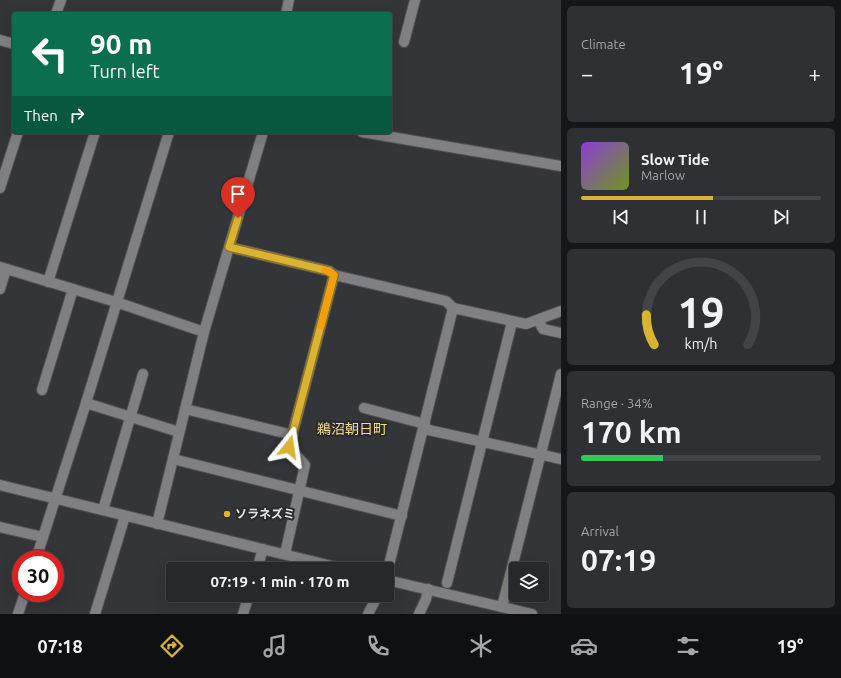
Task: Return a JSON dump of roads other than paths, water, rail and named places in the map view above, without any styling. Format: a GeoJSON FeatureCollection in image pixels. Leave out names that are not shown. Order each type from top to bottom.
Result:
{"type":"FeatureCollection","features":[{"type":"Feature","properties":{"kind":"street"},"geometry":{"type":"LineString","coordinates":[[57,12],[61,0]]}},
{"type":"Feature","properties":{"kind":"street"},"geometry":{"type":"LineString","coordinates":[[286,12],[289,0]]}},
{"type":"Feature","properties":{"kind":"street"},"geometry":{"type":"LineString","coordinates":[[404,42],[415,0]]}},
{"type":"Feature","properties":{"kind":"street"},"geometry":{"type":"LineString","coordinates":[[0,40],[12,43]]}},
{"type":"Feature","properties":{"kind":"street"},"geometry":{"type":"LineString","coordinates":[[0,188],[17,134]]}},
{"type":"Feature","properties":{"kind":"street"},"geometry":{"type":"LineString","coordinates":[[48,282],[94,134]]}},
{"type":"Feature","properties":{"kind":"street"},"geometry":{"type":"LineString","coordinates":[[39,550],[86,403],[168,134]]}},
{"type":"Feature","properties":{"kind":"street"},"geometry":{"type":"LineString","coordinates":[[157,524],[204,332],[262,134]]}},
{"type":"Feature","properties":{"kind":"street"},"geometry":{"type":"LineString","coordinates":[[374,134],[561,166]]}},
{"type":"Feature","properties":{"kind":"street"},"geometry":{"type":"LineString","coordinates":[[229,247],[329,271],[334,275],[446,301],[453,308],[512,322],[526,324],[561,311]]}},
{"type":"Feature","properties":{"kind":"street"},"geometry":{"type":"LineString","coordinates":[[0,289],[3,268],[116,302],[204,332]]}},
{"type":"Feature","properties":{"kind":"street"},"geometry":{"type":"LineString","coordinates":[[284,554],[305,465],[289,447],[334,275]]}},
{"type":"Feature","properties":{"kind":"street"},"geometry":{"type":"LineString","coordinates":[[42,390],[73,289]]}},
{"type":"Feature","properties":{"kind":"street"},"geometry":{"type":"LineString","coordinates":[[390,562],[453,308]]}},
{"type":"Feature","properties":{"kind":"street"},"geometry":{"type":"LineString","coordinates":[[538,320],[543,329],[561,333]]}},
{"type":"Feature","properties":{"kind":"street"},"geometry":{"type":"LineString","coordinates":[[447,583],[512,322]]}},
{"type":"Feature","properties":{"kind":"street"},"geometry":{"type":"LineString","coordinates":[[103,510],[143,374]]}},
{"type":"Feature","properties":{"kind":"street"},"geometry":{"type":"LineString","coordinates":[[496,609],[541,455],[561,374]]}},
{"type":"Feature","properties":{"kind":"street"},"geometry":{"type":"LineString","coordinates":[[86,403],[180,432]]}},
{"type":"Feature","properties":{"kind":"street"},"geometry":{"type":"LineString","coordinates":[[364,408],[482,442],[561,459]]}},
{"type":"Feature","properties":{"kind":"street"},"geometry":{"type":"LineString","coordinates":[[185,409],[293,435]]}},
{"type":"Feature","properties":{"kind":"street"},"geometry":{"type":"LineString","coordinates":[[173,459],[402,516]]}},
{"type":"Feature","properties":{"kind":"street"},"geometry":{"type":"LineString","coordinates":[[0,485],[316,562]]}},
{"type":"Feature","properties":{"kind":"street"},"geometry":{"type":"LineString","coordinates":[[94,614],[125,516]]}},
{"type":"Feature","properties":{"kind":"street"},"geometry":{"type":"LineString","coordinates":[[0,527],[43,537]]}},
{"type":"Feature","properties":{"kind":"street"},"geometry":{"type":"LineString","coordinates":[[259,562],[263,549]]}},
{"type":"Feature","properties":{"kind":"street"},"geometry":{"type":"LineString","coordinates":[[394,582],[428,589],[496,609],[532,614]]}},
{"type":"Feature","properties":{"kind":"street"},"geometry":{"type":"LineString","coordinates":[[419,614],[428,589]]}},
{"type":"Feature","properties":{"kind":"street"},"geometry":{"type":"LineString","coordinates":[[18,614],[22,602]]}},
{"type":"Feature","properties":{"kind":"street"},"geometry":{"type":"LineString","coordinates":[[243,614],[247,602]]}},
{"type":"Feature","properties":{"kind":"street"},"geometry":{"type":"LineString","coordinates":[[368,614],[374,602]]}},
{"type":"Feature","properties":{"kind":"place","name":"ソラネズミ"},"geometry":{"type":"Point","coordinates":[227,514]}},
{"type":"Feature","properties":{"kind":"district","name":"鵜沼朝日町"},"geometry":{"type":"Point","coordinates":[352,429]}}]}
